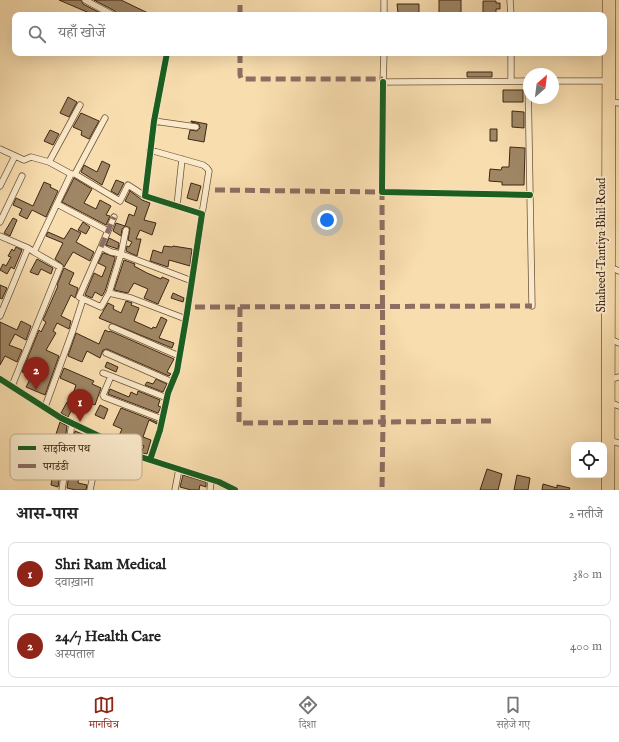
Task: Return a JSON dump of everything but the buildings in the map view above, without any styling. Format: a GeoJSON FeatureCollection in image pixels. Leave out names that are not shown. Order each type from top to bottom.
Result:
{"type":"FeatureCollection","features":[{"type":"Feature","properties":{"kind":"main road","name":"Shaheed Tantiya Bhil Road"},"geometry":{"type":"LineString","coordinates":[[606,0],[606,12]]}},
{"type":"Feature","properties":{"kind":"main road","name":"Shaheed Tantiya Bhil Road"},"geometry":{"type":"LineString","coordinates":[[611,490],[611,403],[615,378],[612,340],[615,269],[609,93],[612,0]]}},
{"type":"Feature","properties":{"kind":"main road","name":"Shaheed Tantiya Bhil Road"},"geometry":{"type":"LineString","coordinates":[[606,56],[606,81],[609,93],[616,103],[615,269],[606,490]]}},
{"type":"Feature","properties":{"kind":"street"},"geometry":{"type":"LineString","coordinates":[[85,0],[107,12]]}},
{"type":"Feature","properties":{"kind":"street"},"geometry":{"type":"LineString","coordinates":[[384,0],[384,12]]}},
{"type":"Feature","properties":{"kind":"street"},"geometry":{"type":"LineString","coordinates":[[510,0],[511,12]]}},
{"type":"Feature","properties":{"kind":"street"},"geometry":{"type":"LineString","coordinates":[[146,196],[154,121],[166,56]]}},
{"type":"Feature","properties":{"kind":"street"},"geometry":{"type":"LineString","coordinates":[[384,56],[382,192],[530,194]]}},
{"type":"Feature","properties":{"kind":"street"},"geometry":{"type":"LineString","coordinates":[[511,56],[511,81]]}},
{"type":"Feature","properties":{"kind":"street"},"geometry":{"type":"LineString","coordinates":[[383,82],[523,81]]}},
{"type":"Feature","properties":{"kind":"street"},"geometry":{"type":"LineString","coordinates":[[559,81],[606,81]]}},
{"type":"Feature","properties":{"kind":"street"},"geometry":{"type":"LineString","coordinates":[[528,104],[532,306]]}},
{"type":"Feature","properties":{"kind":"street"},"geometry":{"type":"LineString","coordinates":[[49,162],[80,105]]}},
{"type":"Feature","properties":{"kind":"street"},"geometry":{"type":"LineString","coordinates":[[0,316],[31,250],[104,118]]}},
{"type":"Feature","properties":{"kind":"street"},"geometry":{"type":"LineString","coordinates":[[154,121],[196,127]]}},
{"type":"Feature","properties":{"kind":"street"},"geometry":{"type":"LineString","coordinates":[[0,149],[24,160],[31,157],[49,162],[120,201],[128,185],[146,196],[202,214]]}},
{"type":"Feature","properties":{"kind":"street"},"geometry":{"type":"LineString","coordinates":[[150,150],[203,165],[209,171],[177,371],[167,398],[150,460]]}},
{"type":"Feature","properties":{"kind":"street"},"geometry":{"type":"LineString","coordinates":[[0,186],[15,156]]}},
{"type":"Feature","properties":{"kind":"street"},"geometry":{"type":"LineString","coordinates":[[177,206],[182,159]]}},
{"type":"Feature","properties":{"kind":"street"},"geometry":{"type":"LineString","coordinates":[[0,222],[22,176]]}},
{"type":"Feature","properties":{"kind":"street"},"geometry":{"type":"LineString","coordinates":[[57,204],[108,231]]}},
{"type":"Feature","properties":{"kind":"street"},"geometry":{"type":"LineString","coordinates":[[114,218],[79,297],[101,307],[109,293],[121,254],[126,230]]}},
{"type":"Feature","properties":{"kind":"street"},"geometry":{"type":"LineString","coordinates":[[0,236],[31,250],[60,267],[12,386]]}},
{"type":"Feature","properties":{"kind":"street"},"geometry":{"type":"LineString","coordinates":[[101,247],[192,281]]}},
{"type":"Feature","properties":{"kind":"street"},"geometry":{"type":"LineString","coordinates":[[109,293],[131,298],[186,319]]}},
{"type":"Feature","properties":{"kind":"street"},"geometry":{"type":"LineString","coordinates":[[45,407],[74,330],[83,299]]}},
{"type":"Feature","properties":{"kind":"street"},"geometry":{"type":"LineString","coordinates":[[112,327],[179,356]]}},
{"type":"Feature","properties":{"kind":"street"},"geometry":{"type":"LineString","coordinates":[[612,340],[619,344]]}},
{"type":"Feature","properties":{"kind":"street"},"geometry":{"type":"LineString","coordinates":[[106,353],[172,382]]}},
{"type":"Feature","properties":{"kind":"street"},"geometry":{"type":"LineString","coordinates":[[103,373],[167,398]]}},
{"type":"Feature","properties":{"kind":"street"},"geometry":{"type":"LineString","coordinates":[[111,376],[103,395],[104,397],[162,419]]}},
{"type":"Feature","properties":{"kind":"street"},"geometry":{"type":"LineString","coordinates":[[0,379],[72,423],[95,434]]}},
{"type":"Feature","properties":{"kind":"street"},"geometry":{"type":"LineString","coordinates":[[611,403],[619,406]]}},
{"type":"Feature","properties":{"kind":"street"},"geometry":{"type":"LineString","coordinates":[[71,434],[72,423]]}},
{"type":"Feature","properties":{"kind":"street"},"geometry":{"type":"LineString","coordinates":[[611,441],[619,443]]}},
{"type":"Feature","properties":{"kind":"street"},"geometry":{"type":"LineString","coordinates":[[142,457],[219,482],[235,490]]}},
{"type":"Feature","properties":{"kind":"street"},"geometry":{"type":"LineString","coordinates":[[175,490],[179,469]]}},
{"type":"Feature","properties":{"kind":"street"},"geometry":{"type":"LineString","coordinates":[[64,490],[65,480]]}},
{"type":"Feature","properties":{"kind":"street"},"geometry":{"type":"LineString","coordinates":[[90,490],[92,480]]}},
{"type":"Feature","properties":{"kind":"street"},"geometry":{"type":"LineString","coordinates":[[210,490],[211,480]]}},
{"type":"Feature","properties":{"kind":"marked path"},"geometry":{"type":"LineString","coordinates":[[240,0],[240,12]]}},
{"type":"Feature","properties":{"kind":"marked path"},"geometry":{"type":"LineString","coordinates":[[240,56],[240,75],[241,78],[244,79],[383,79]]}},
{"type":"Feature","properties":{"kind":"marked path"},"geometry":{"type":"LineString","coordinates":[[215,190],[382,192],[383,422],[494,421]]}},
{"type":"Feature","properties":{"kind":"marked path"},"geometry":{"type":"LineString","coordinates":[[101,247],[114,217]]}},
{"type":"Feature","properties":{"kind":"marked path"},"geometry":{"type":"LineString","coordinates":[[195,307],[532,306]]}},
{"type":"Feature","properties":{"kind":"marked path"},"geometry":{"type":"LineString","coordinates":[[240,307],[239,423],[383,422],[382,490]]}},
{"type":"Feature","properties":{"kind":"cycle path"},"geometry":{"type":"LineString","coordinates":[[150,460],[160,430],[168,393],[177,371],[202,214],[145,196],[154,121],[166,56]]}},
{"type":"Feature","properties":{"kind":"cycle path"},"geometry":{"type":"LineString","coordinates":[[383,82],[382,192],[530,195]]}},
{"type":"Feature","properties":{"kind":"cycle path"},"geometry":{"type":"LineString","coordinates":[[0,379],[61,418],[95,434]]}},
{"type":"Feature","properties":{"kind":"cycle path"},"geometry":{"type":"LineString","coordinates":[[142,457],[219,482],[235,490]]}},
{"type":"Feature","properties":{"kind":"place","name":"24/7 Health Care"},"geometry":{"type":"Point","coordinates":[36,390]}},
{"type":"Feature","properties":{"kind":"place","name":"Shri Ram Medical"},"geometry":{"type":"Point","coordinates":[80,422]}}]}
